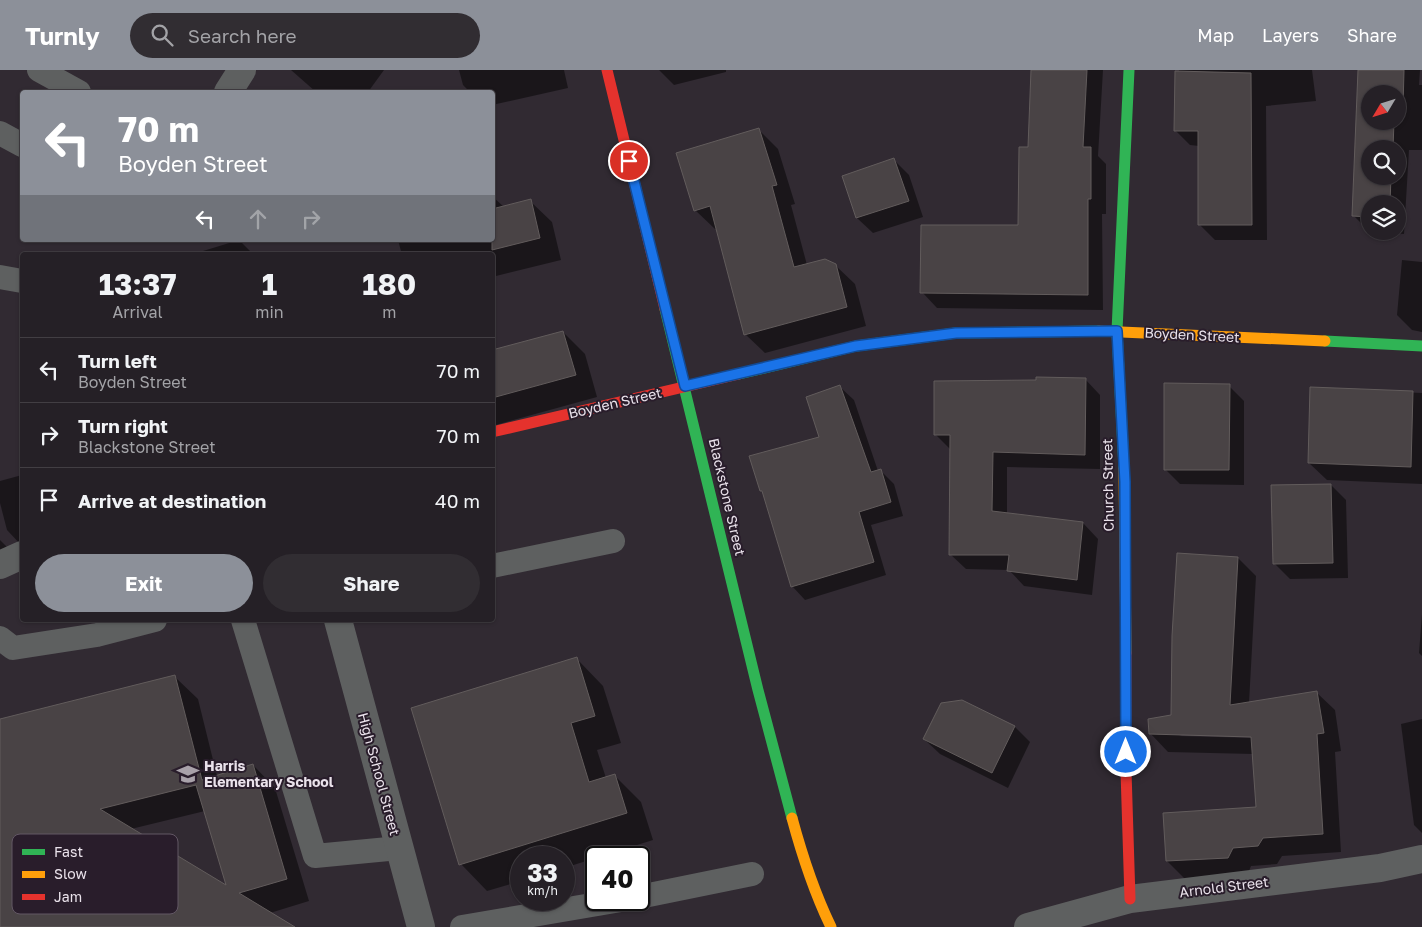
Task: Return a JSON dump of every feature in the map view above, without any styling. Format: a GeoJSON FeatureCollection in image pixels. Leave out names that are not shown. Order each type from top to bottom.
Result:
{"type":"FeatureCollection","features":[{"type":"Feature","properties":{"kind":"street"},"geometry":{"type":"LineString","coordinates":[[229,90],[242,70]]}},
{"type":"Feature","properties":{"kind":"street","name":"Blackstone Street"},"geometry":{"type":"LineString","coordinates":[[607,70],[758,690],[800,848],[821,908],[831,927]]}},
{"type":"Feature","properties":{"kind":"street","name":"Church Street"},"geometry":{"type":"LineString","coordinates":[[1129,70],[1117,331],[1125,482],[1126,771],[1130,899]]}},
{"type":"Feature","properties":{"kind":"street","name":"Boyden Street"},"geometry":{"type":"LineString","coordinates":[[495,431],[856,346],[956,333],[1117,331],[1422,346]]}},
{"type":"Feature","properties":{"kind":"street"},"geometry":{"type":"LineString","coordinates":[[0,565],[20,556]]}},
{"type":"Feature","properties":{"kind":"street","name":"High School Street"},"geometry":{"type":"LineString","coordinates":[[339,622],[421,927]]}},
{"type":"Feature","properties":{"kind":"street","name":"Arnold Street"},"geometry":{"type":"LineString","coordinates":[[1028,927],[1130,899],[1380,868],[1422,859]]}},
{"type":"Feature","properties":{"kind":"lane"},"geometry":{"type":"LineString","coordinates":[[39,70],[75,90]]}},
{"type":"Feature","properties":{"kind":"lane"},"geometry":{"type":"LineString","coordinates":[[0,134],[20,145]]}},
{"type":"Feature","properties":{"kind":"lane"},"geometry":{"type":"LineString","coordinates":[[0,277],[20,281]]}},
{"type":"Feature","properties":{"kind":"lane"},"geometry":{"type":"LineString","coordinates":[[495,565],[613,541]]}},
{"type":"Feature","properties":{"kind":"lane"},"geometry":{"type":"LineString","coordinates":[[0,638],[13,648],[97,634],[147,622]]}},
{"type":"Feature","properties":{"kind":"lane"},"geometry":{"type":"LineString","coordinates":[[244,622],[315,856],[399,848]]}},
{"type":"Feature","properties":{"kind":"lane"},"geometry":{"type":"LineString","coordinates":[[650,895],[752,874]]}},
{"type":"Feature","properties":{"kind":"lane"},"geometry":{"type":"LineString","coordinates":[[462,927],[585,906]]}},
{"type":"Feature","properties":{"kind":"building"},"geometry":{"type":"Polygon","coordinates":[[[1031,70],[1087,70],[1083,147],[1091,147],[1091,199],[1088,199],[1088,295],[920,293],[921,225],[1018,225],[1019,147],[1028,147],[1031,70]]]}},
{"type":"Feature","properties":{"kind":"building"},"geometry":{"type":"Polygon","coordinates":[[[1358,70],[1404,70],[1404,85],[1361,85],[1361,130],[1394,130],[1393,140],[1361,140],[1361,185],[1391,185],[1390,195],[1361,195],[1361,216],[1352,216],[1358,70]]]}},
{"type":"Feature","properties":{"kind":"building"},"geometry":{"type":"Polygon","coordinates":[[[1175,71],[1251,73],[1252,225],[1198,225],[1198,131],[1174,131],[1175,71]]]}},
{"type":"Feature","properties":{"kind":"building"},"geometry":{"type":"Polygon","coordinates":[[[759,128],[777,185],[772,186],[794,267],[825,259],[836,264],[847,307],[744,335],[710,206],[694,211],[676,153],[759,128]]]}},
{"type":"Feature","properties":{"kind":"building"},"geometry":{"type":"Polygon","coordinates":[[[894,158],[909,201],[856,218],[842,176],[894,158]]]}},
{"type":"Feature","properties":{"kind":"building"},"geometry":{"type":"Polygon","coordinates":[[[531,199],[540,238],[492,250],[492,242],[495,242],[495,208],[531,199]]]}},
{"type":"Feature","properties":{"kind":"building"},"geometry":{"type":"Polygon","coordinates":[[[563,331],[576,375],[495,397],[495,349],[563,331]]]}},
{"type":"Feature","properties":{"kind":"building"},"geometry":{"type":"Polygon","coordinates":[[[1036,377],[1086,378],[1085,455],[993,452],[992,511],[1083,522],[1077,580],[1007,571],[1009,555],[949,555],[950,435],[934,435],[934,381],[1036,380],[1036,377]]]}},
{"type":"Feature","properties":{"kind":"building"},"geometry":{"type":"Polygon","coordinates":[[[1164,383],[1230,384],[1229,470],[1164,470],[1164,383]]]}},
{"type":"Feature","properties":{"kind":"building"},"geometry":{"type":"Polygon","coordinates":[[[840,385],[871,472],[881,469],[891,502],[859,512],[874,562],[791,587],[762,491],[760,491],[749,456],[819,437],[806,397],[840,385]]]}},
{"type":"Feature","properties":{"kind":"building"},"geometry":{"type":"Polygon","coordinates":[[[1310,387],[1413,391],[1411,467],[1308,463],[1310,387]]]}},
{"type":"Feature","properties":{"kind":"building"},"geometry":{"type":"Polygon","coordinates":[[[1331,484],[1333,563],[1273,564],[1271,485],[1331,484]]]}},
{"type":"Feature","properties":{"kind":"building"},"geometry":{"type":"Polygon","coordinates":[[[1177,553],[1238,557],[1230,705],[1317,691],[1324,733],[1317,734],[1323,834],[1263,838],[1258,846],[1233,848],[1228,858],[1166,861],[1163,813],[1256,807],[1251,737],[1149,734],[1148,719],[1171,715],[1172,636],[1177,553]]]}},
{"type":"Feature","properties":{"kind":"building"},"geometry":{"type":"Polygon","coordinates":[[[577,657],[595,716],[571,723],[589,782],[615,774],[627,813],[520,846],[510,846],[510,849],[459,865],[411,708],[577,657]]]}},
{"type":"Feature","properties":{"kind":"building"},"geometry":{"type":"Polygon","coordinates":[[[175,675],[202,780],[253,764],[287,879],[239,893],[295,927],[0,927],[0,719],[175,675]]]}},
{"type":"Feature","properties":{"kind":"building"},"geometry":{"type":"Polygon","coordinates":[[[962,700],[1015,726],[992,773],[923,739],[941,703],[962,700]]]}},
{"type":"Feature","properties":{"kind":"traffic: fast"},"geometry":{"type":"LineString","coordinates":[[1124,468],[1117,331],[1129,70]]}},
{"type":"Feature","properties":{"kind":"traffic: fast"},"geometry":{"type":"LineString","coordinates":[[665,309],[758,690],[792,818]]}},
{"type":"Feature","properties":{"kind":"traffic: fast"},"geometry":{"type":"LineString","coordinates":[[739,374],[856,346],[956,333],[1099,331]]}},
{"type":"Feature","properties":{"kind":"traffic: fast"},"geometry":{"type":"LineString","coordinates":[[1325,341],[1422,346]]}},
{"type":"Feature","properties":{"kind":"traffic: slow"},"geometry":{"type":"LineString","coordinates":[[1099,331],[1325,341]]}},
{"type":"Feature","properties":{"kind":"traffic: slow"},"geometry":{"type":"LineString","coordinates":[[1124,468],[1126,653]]}},
{"type":"Feature","properties":{"kind":"traffic: slow"},"geometry":{"type":"LineString","coordinates":[[792,818],[809,873],[831,927]]}},
{"type":"Feature","properties":{"kind":"traffic: jam"},"geometry":{"type":"LineString","coordinates":[[607,70],[665,309]]}},
{"type":"Feature","properties":{"kind":"traffic: jam"},"geometry":{"type":"LineString","coordinates":[[495,431],[739,374]]}},
{"type":"Feature","properties":{"kind":"traffic: jam"},"geometry":{"type":"LineString","coordinates":[[1126,653],[1126,771],[1130,899]]}},
{"type":"Feature","properties":{"kind":"place","name":"Harris Elementary School"},"geometry":{"type":"Point","coordinates":[188,774]}},
{"type":"Feature","properties":{"kind":"route"},"geometry":{"type":"LineString","coordinates":[[629,161],[659,288],[685,386],[856,346],[956,333],[1117,331],[1125,482],[1126,752]]}}]}
